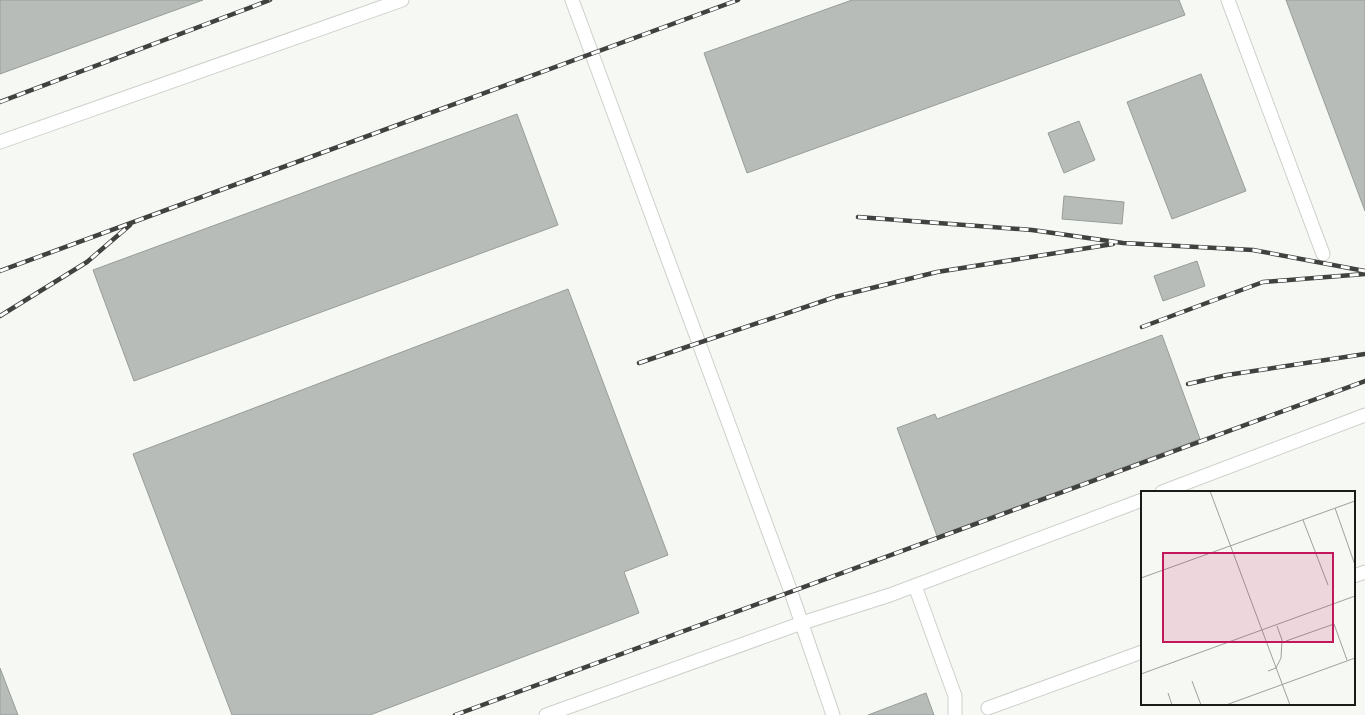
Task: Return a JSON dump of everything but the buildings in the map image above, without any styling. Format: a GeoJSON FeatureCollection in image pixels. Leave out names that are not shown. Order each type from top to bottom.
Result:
{"type":"FeatureCollection","features":[{"type":"Feature","properties":{"kind":"lane"},"geometry":{"type":"LineString","coordinates":[[0,142],[402,0]]}},
{"type":"Feature","properties":{"kind":"lane"},"geometry":{"type":"LineString","coordinates":[[572,0],[802,623],[833,715]]}},
{"type":"Feature","properties":{"kind":"lane"},"geometry":{"type":"LineString","coordinates":[[1228,0],[1323,254]]}},
{"type":"Feature","properties":{"kind":"lane"},"geometry":{"type":"LineString","coordinates":[[1165,491],[1365,415]]}},
{"type":"Feature","properties":{"kind":"lane"},"geometry":{"type":"LineString","coordinates":[[546,715],[802,623],[890,596],[1141,500]]}},
{"type":"Feature","properties":{"kind":"lane"},"geometry":{"type":"LineString","coordinates":[[1355,576],[1365,572]]}},
{"type":"Feature","properties":{"kind":"lane"},"geometry":{"type":"LineString","coordinates":[[915,586],[955,696],[954,715]]}},
{"type":"Feature","properties":{"kind":"lane"},"geometry":{"type":"LineString","coordinates":[[988,708],[1141,652]]}},
{"type":"Feature","properties":{"kind":"railway"},"geometry":{"type":"LineString","coordinates":[[0,102],[270,0]]}},
{"type":"Feature","properties":{"kind":"railway"},"geometry":{"type":"LineString","coordinates":[[0,271],[738,0]]}},
{"type":"Feature","properties":{"kind":"railway"},"geometry":{"type":"LineString","coordinates":[[858,217],[1032,230],[1123,243],[1253,250],[1365,271]]}},
{"type":"Feature","properties":{"kind":"railway"},"geometry":{"type":"LineString","coordinates":[[0,316],[87,262],[130,225]]}},
{"type":"Feature","properties":{"kind":"railway"},"geometry":{"type":"LineString","coordinates":[[639,363],[835,297],[937,272],[1113,244]]}},
{"type":"Feature","properties":{"kind":"railway"},"geometry":{"type":"LineString","coordinates":[[1142,327],[1263,282],[1365,274]]}},
{"type":"Feature","properties":{"kind":"railway"},"geometry":{"type":"LineString","coordinates":[[1188,384],[1227,375],[1365,354]]}},
{"type":"Feature","properties":{"kind":"railway"},"geometry":{"type":"LineString","coordinates":[[455,715],[1365,381]]}}]}
